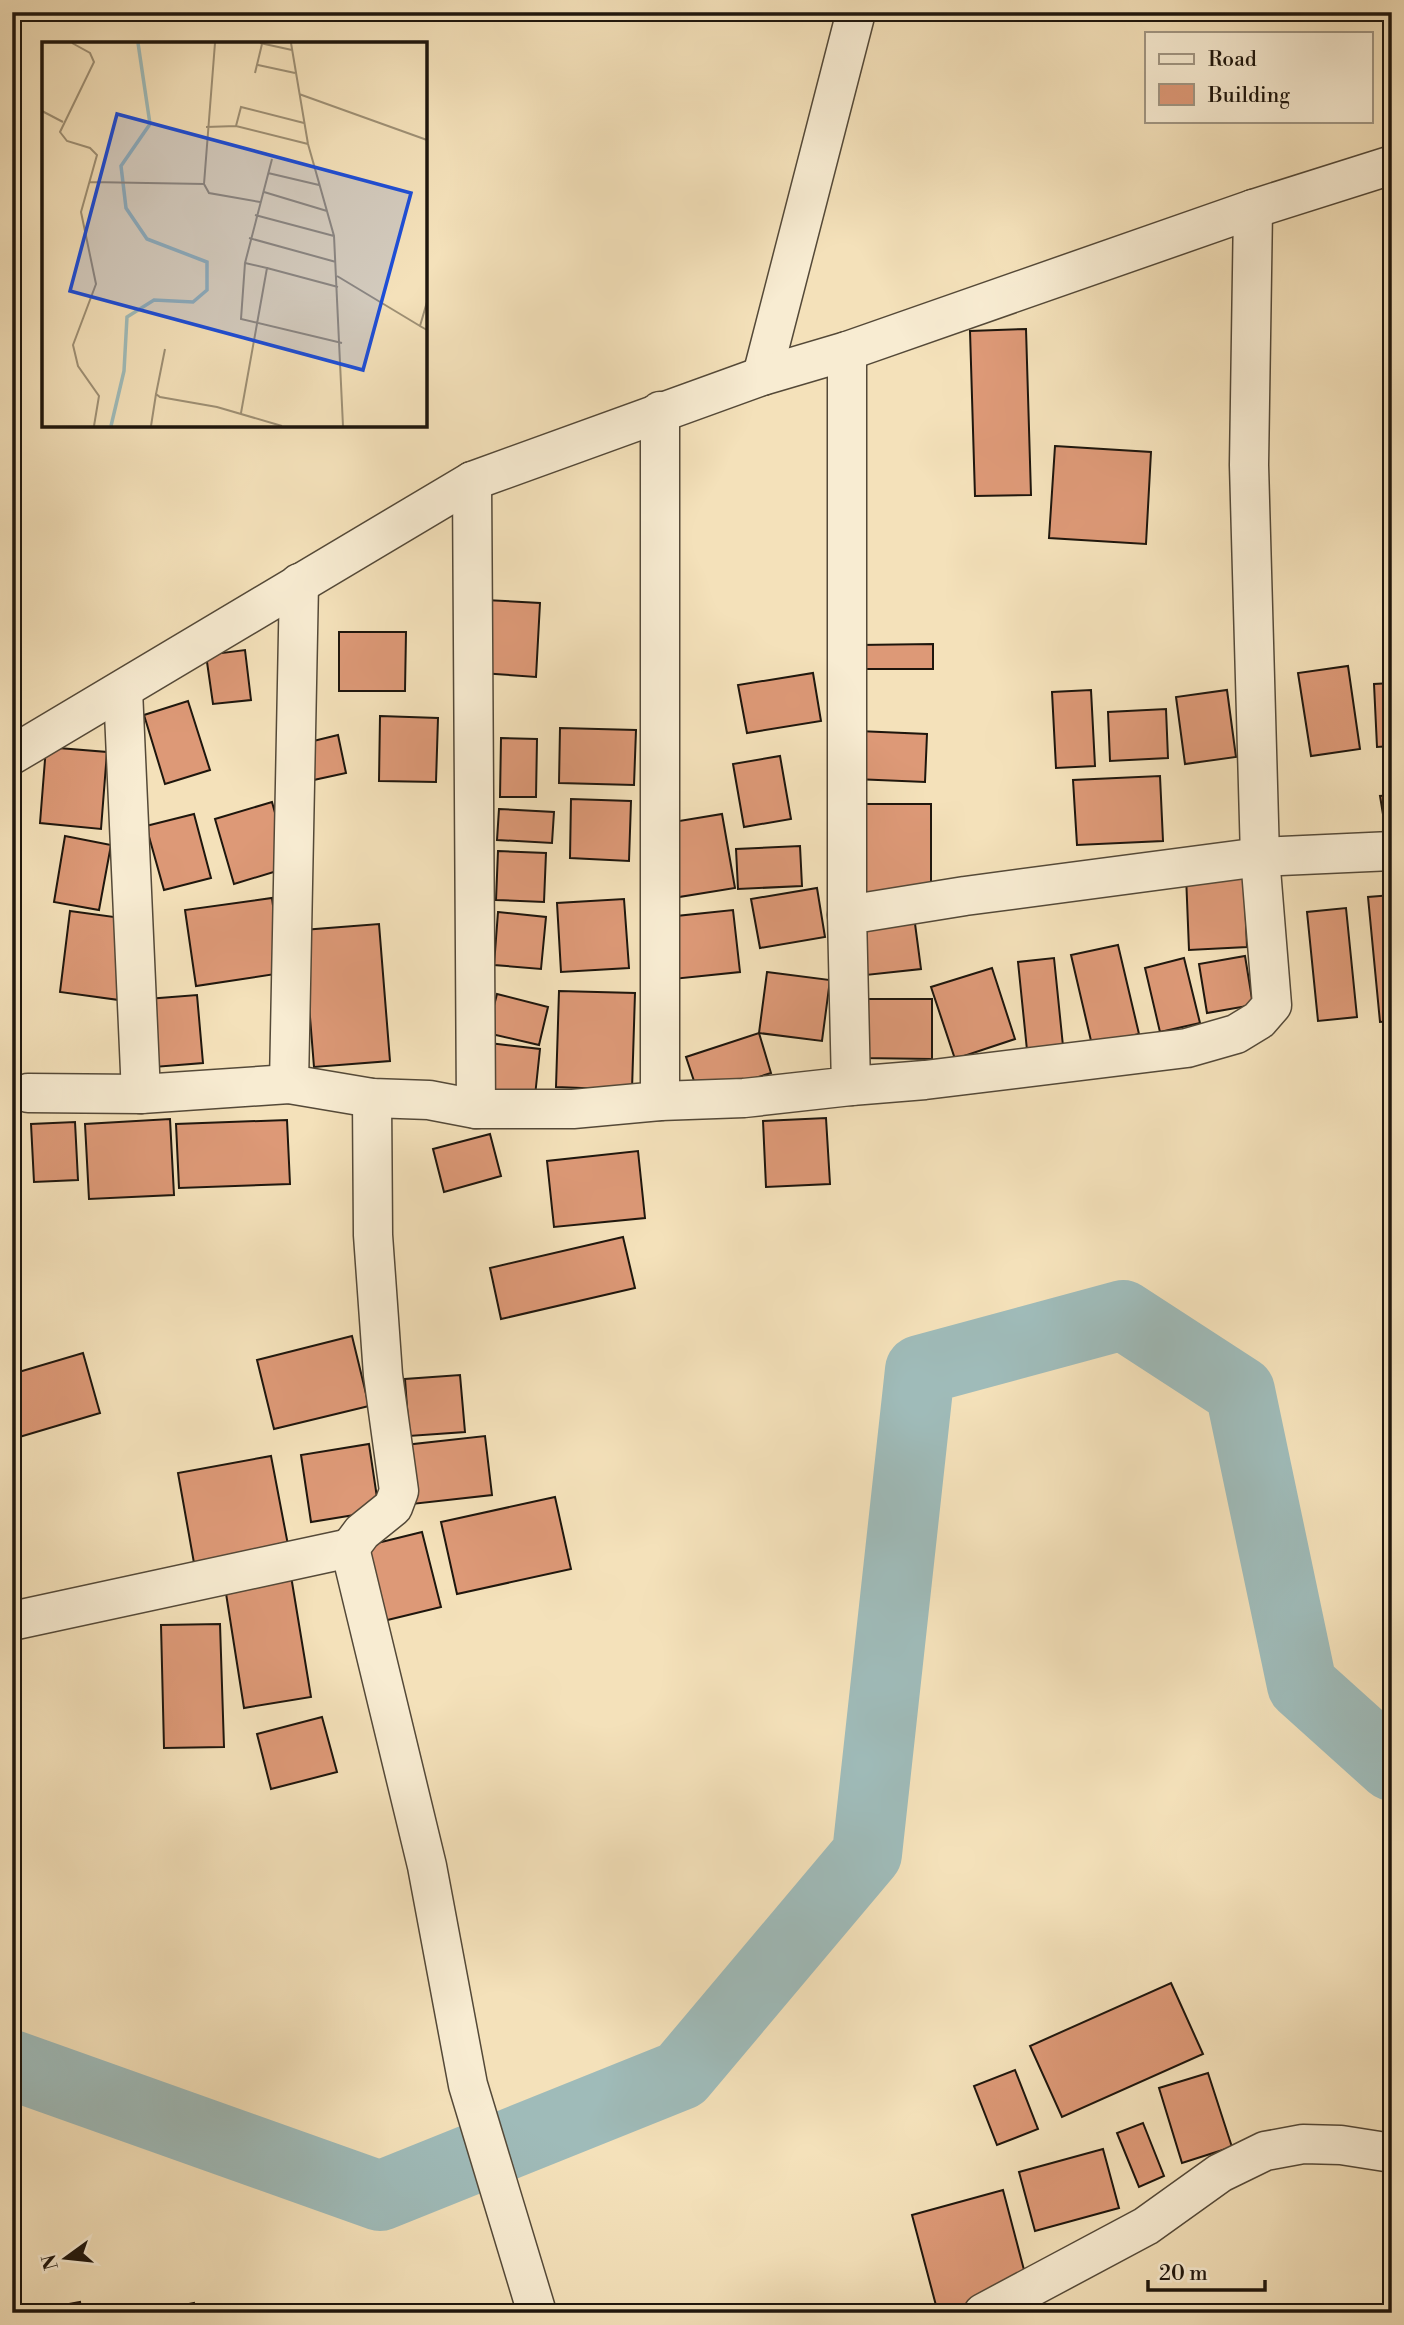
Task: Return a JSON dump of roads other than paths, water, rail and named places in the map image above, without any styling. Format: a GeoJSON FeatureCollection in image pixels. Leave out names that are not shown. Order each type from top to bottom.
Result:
{"type":"FeatureCollection","features":[{"type":"Feature","properties":{"kind":"street"},"geometry":{"type":"LineString","coordinates":[[762,376],[856,12]]}},
{"type":"Feature","properties":{"kind":"street"},"geometry":{"type":"LineString","coordinates":[[12,755],[472,481],[660,411],[762,376],[847,351],[1253,209],[1392,165]]}},
{"type":"Feature","properties":{"kind":"street"},"geometry":{"type":"LineString","coordinates":[[28,1093],[141,1094],[289,1084],[372,1098],[429,1100],[476,1109],[573,1109],[660,1101],[744,1098],[925,1080],[1187,1048],[1236,1034],[1259,1020],[1272,1005],[1260,857],[1249,465],[1253,209]]}},
{"type":"Feature","properties":{"kind":"street"},"geometry":{"type":"LineString","coordinates":[[847,351],[847,915],[851,1086]]}},
{"type":"Feature","properties":{"kind":"street"},"geometry":{"type":"LineString","coordinates":[[660,411],[660,1101]]}},
{"type":"Feature","properties":{"kind":"street"},"geometry":{"type":"LineString","coordinates":[[472,481],[476,1109]]}},
{"type":"Feature","properties":{"kind":"street"},"geometry":{"type":"LineString","coordinates":[[289,1084],[299,583]]}},
{"type":"Feature","properties":{"kind":"street"},"geometry":{"type":"LineString","coordinates":[[123,690],[141,1094]]}},
{"type":"Feature","properties":{"kind":"street"},"geometry":{"type":"LineString","coordinates":[[847,915],[978,894],[1260,857],[1392,850]]}},
{"type":"Feature","properties":{"kind":"street"},"geometry":{"type":"LineString","coordinates":[[12,1621],[350,1548],[362,1532],[394,1507],[399,1491],[383,1375],[374,1248],[372,1098]]}},
{"type":"Feature","properties":{"kind":"street"},"geometry":{"type":"LineString","coordinates":[[350,1548],[427,1867],[468,2085],[537,2313]]}},
{"type":"Feature","properties":{"kind":"street"},"geometry":{"type":"LineString","coordinates":[[983,2313],[1146,2226],[1220,2174],[1265,2151],[1303,2144],[1341,2145],[1392,2153]]}},
{"type":"Feature","properties":{"kind":"waterway"},"geometry":{"type":"LineString","coordinates":[[12,2065],[380,2196],[681,2075],[867,1854],[920,1370],[1123,1315],[1240,1391],[1302,1685],[1392,1766]]}}]}
